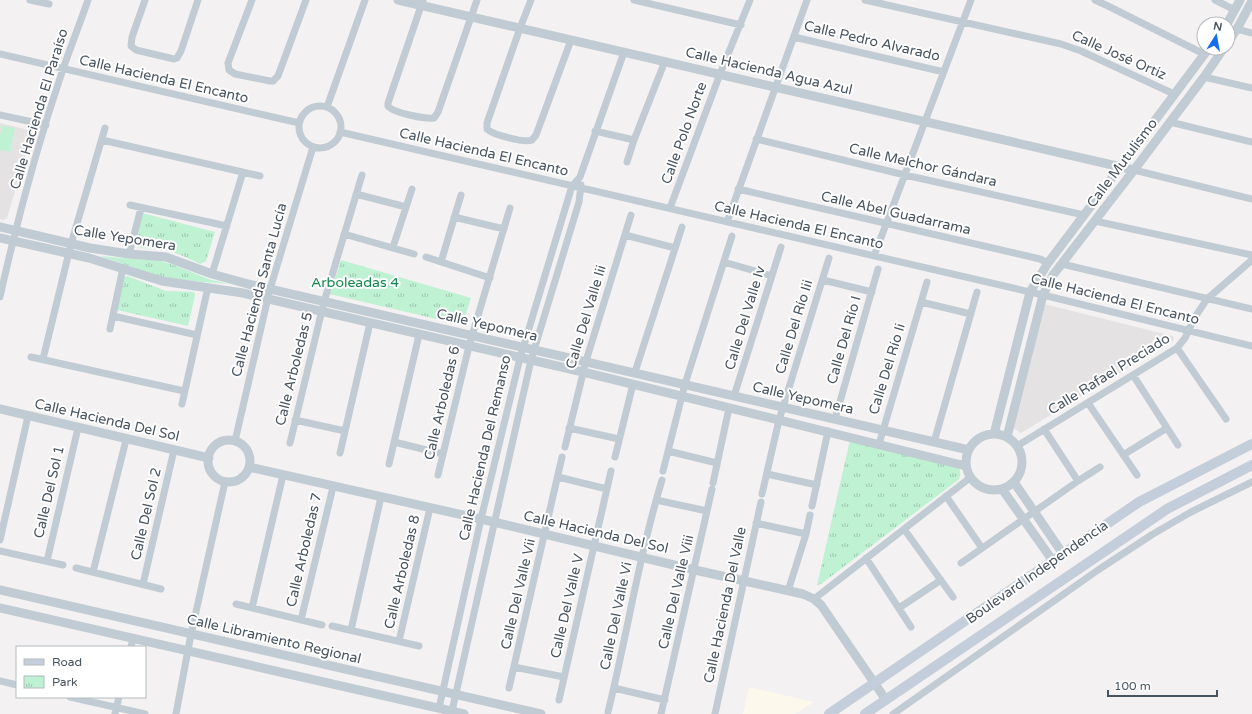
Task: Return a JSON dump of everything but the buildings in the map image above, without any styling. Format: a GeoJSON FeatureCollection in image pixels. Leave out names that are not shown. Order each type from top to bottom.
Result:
{"type":"FeatureCollection","features":[{"type":"Feature","properties":{"kind":"main road","name":"Boulevard Independencia"},"geometry":{"type":"LineString","coordinates":[[829,714],[875,684],[1139,502],[1252,444]]}},
{"type":"Feature","properties":{"kind":"main road","name":"Boulevard Independencia"},"geometry":{"type":"LineString","coordinates":[[866,714],[1167,509],[1252,464]]}},
{"type":"Feature","properties":{"kind":"street"},"geometry":{"type":"LineString","coordinates":[[30,0],[49,4]]}},
{"type":"Feature","properties":{"kind":"street","name":"Calle Hacienda El Paraíso"},"geometry":{"type":"LineString","coordinates":[[0,297],[15,230],[46,125],[63,69],[88,0]]}},
{"type":"Feature","properties":{"kind":"street"},"geometry":{"type":"LineString","coordinates":[[145,0],[132,37],[131,46],[136,50],[174,59],[177,58],[181,51],[198,0]]}},
{"type":"Feature","properties":{"kind":"street"},"geometry":{"type":"LineString","coordinates":[[252,0],[228,63],[228,67],[229,70],[235,74],[270,81],[273,81],[278,76],[306,0]]}},
{"type":"Feature","properties":{"kind":"street"},"geometry":{"type":"LineString","coordinates":[[327,107],[365,0]]}},
{"type":"Feature","properties":{"kind":"street","name":"Calle Hacienda Agua Azul"},"geometry":{"type":"LineString","coordinates":[[398,0],[422,3],[470,17],[775,86],[1134,170]]}},
{"type":"Feature","properties":{"kind":"street"},"geometry":{"type":"LineString","coordinates":[[422,3],[388,106],[392,110],[427,118],[434,118],[438,112],[477,0]]}},
{"type":"Feature","properties":{"kind":"street"},"geometry":{"type":"LineString","coordinates":[[531,0],[486,126],[489,131],[526,141],[532,140],[536,135],[571,40]]}},
{"type":"Feature","properties":{"kind":"street"},"geometry":{"type":"LineString","coordinates":[[634,0],[741,25]]}},
{"type":"Feature","properties":{"kind":"street","name":"Calle Polo Norte"},"geometry":{"type":"LineString","coordinates":[[670,208],[720,74],[750,0]]}},
{"type":"Feature","properties":{"kind":"street"},"geometry":{"type":"LineString","coordinates":[[727,222],[807,0]]}},
{"type":"Feature","properties":{"kind":"street","name":"Calle José Ortiz"},"geometry":{"type":"LineString","coordinates":[[865,0],[962,23],[1053,42],[1072,48],[1174,94]]}},
{"type":"Feature","properties":{"kind":"street"},"geometry":{"type":"LineString","coordinates":[[874,256],[971,0]]}},
{"type":"Feature","properties":{"kind":"street"},"geometry":{"type":"LineString","coordinates":[[1095,0],[1196,46]]}},
{"type":"Feature","properties":{"kind":"street"},"geometry":{"type":"LineString","coordinates":[[1215,0],[1235,10]]}},
{"type":"Feature","properties":{"kind":"street"},"geometry":{"type":"LineString","coordinates":[[1231,16],[1240,0]]}},
{"type":"Feature","properties":{"kind":"street"},"geometry":{"type":"LineString","coordinates":[[1252,1],[1237,29],[1252,33]]}},
{"type":"Feature","properties":{"kind":"street","name":"Calle Pedro Alvarado"},"geometry":{"type":"LineString","coordinates":[[794,37],[944,72]]}},
{"type":"Feature","properties":{"kind":"street","name":"Calle Hacienda Del Remanso"},"geometry":{"type":"LineString","coordinates":[[439,708],[481,519],[523,347],[572,186],[580,177],[624,52]]}},
{"type":"Feature","properties":{"kind":"street","name":"Calle Hacienda El Encanto"},"geometry":{"type":"LineString","coordinates":[[0,54],[298,123]]}},
{"type":"Feature","properties":{"kind":"street","name":"Calle Mutulismo"},"geometry":{"type":"LineString","coordinates":[[994,434],[1030,292],[1048,263],[1122,166],[1202,56]]}},
{"type":"Feature","properties":{"kind":"street","name":"Calle Mutulismo"},"geometry":{"type":"LineString","coordinates":[[1007,438],[1043,295],[1053,275],[1204,78],[1219,56]]}},
{"type":"Feature","properties":{"kind":"street"},"geometry":{"type":"LineString","coordinates":[[627,162],[665,61]]}},
{"type":"Feature","properties":{"kind":"street"},"geometry":{"type":"LineString","coordinates":[[1204,78],[1252,88]]}},
{"type":"Feature","properties":{"kind":"street"},"geometry":{"type":"LineString","coordinates":[[321,106],[327,107],[332,110],[340,120],[340,132],[333,144],[327,147],[313,147],[300,135],[298,123],[304,112],[309,108],[321,106]]}},
{"type":"Feature","properties":{"kind":"street"},"geometry":{"type":"LineString","coordinates":[[0,115],[46,125]]}},
{"type":"Feature","properties":{"kind":"street"},"geometry":{"type":"LineString","coordinates":[[1170,122],[1252,142]]}},
{"type":"Feature","properties":{"kind":"street"},"geometry":{"type":"LineString","coordinates":[[43,359],[71,244],[105,128]]}},
{"type":"Feature","properties":{"kind":"street"},"geometry":{"type":"LineString","coordinates":[[595,131],[634,140]]}},
{"type":"Feature","properties":{"kind":"street","name":"Calle Hacienda El Encanto"},"geometry":{"type":"LineString","coordinates":[[340,132],[1043,295],[1252,346]]}},
{"type":"Feature","properties":{"kind":"street","name":"Calle Melchor Gándara"},"geometry":{"type":"LineString","coordinates":[[756,139],[905,175],[1084,215]]}},
{"type":"Feature","properties":{"kind":"street"},"geometry":{"type":"LineString","coordinates":[[102,140],[260,176]]}},
{"type":"Feature","properties":{"kind":"street","name":"Calle Hacienda Santa Lucía"},"geometry":{"type":"LineString","coordinates":[[234,441],[270,289],[313,147]]}},
{"type":"Feature","properties":{"kind":"street"},"geometry":{"type":"LineString","coordinates":[[1134,170],[1252,199]]}},
{"type":"Feature","properties":{"kind":"street"},"geometry":{"type":"LineString","coordinates":[[212,274],[243,172]]}},
{"type":"Feature","properties":{"kind":"street","name":"Calle Arboledas 5"},"geometry":{"type":"LineString","coordinates":[[290,443],[324,302],[362,174]]}},
{"type":"Feature","properties":{"kind":"street","name":"Calle Hacienda Del Remanso"},"geometry":{"type":"LineString","coordinates":[[452,711],[531,360],[579,202],[582,188],[580,177]]}},
{"type":"Feature","properties":{"kind":"street"},"geometry":{"type":"LineString","coordinates":[[393,248],[412,189]]}},
{"type":"Feature","properties":{"kind":"street","name":"Calle Abel Guadarrama"},"geometry":{"type":"LineString","coordinates":[[738,189],[1040,259],[1048,263]]}},
{"type":"Feature","properties":{"kind":"street"},"geometry":{"type":"LineString","coordinates":[[356,194],[406,206]]}},
{"type":"Feature","properties":{"kind":"street"},"geometry":{"type":"LineString","coordinates":[[441,262],[461,195]]}},
{"type":"Feature","properties":{"kind":"street"},"geometry":{"type":"LineString","coordinates":[[130,205],[227,226]]}},
{"type":"Feature","properties":{"kind":"street"},"geometry":{"type":"LineString","coordinates":[[129,254],[141,208]]}},
{"type":"Feature","properties":{"kind":"street","name":"Calle Arboledas 6"},"geometry":{"type":"LineString","coordinates":[[438,476],[469,346],[510,208]]}},
{"type":"Feature","properties":{"kind":"street","name":"Calle Del Valle Iii"},"geometry":{"type":"LineString","coordinates":[[565,447],[586,361],[631,215]]}},
{"type":"Feature","properties":{"kind":"street"},"geometry":{"type":"LineString","coordinates":[[454,217],[504,229]]}},
{"type":"Feature","properties":{"kind":"street"},"geometry":{"type":"LineString","coordinates":[[1095,221],[1252,255]]}},
{"type":"Feature","properties":{"kind":"street","name":"Calle Yepomera"},"geometry":{"type":"LineString","coordinates":[[0,226],[71,244],[129,254],[166,257],[230,280],[969,450]]}},
{"type":"Feature","properties":{"kind":"street"},"geometry":{"type":"LineString","coordinates":[[635,372],[682,227]]}},
{"type":"Feature","properties":{"kind":"street"},"geometry":{"type":"LineString","coordinates":[[344,234],[414,254]]}},
{"type":"Feature","properties":{"kind":"street"},"geometry":{"type":"LineString","coordinates":[[625,235],[675,248]]}},
{"type":"Feature","properties":{"kind":"street"},"geometry":{"type":"LineString","coordinates":[[663,472],[685,384],[732,236]]}},
{"type":"Feature","properties":{"kind":"street","name":"Calle Yepomera"},"geometry":{"type":"LineString","coordinates":[[0,238],[124,268],[162,281],[225,290],[268,299],[583,372],[966,466]]}},
{"type":"Feature","properties":{"kind":"street","name":"Calle Del Valle Iv"},"geometry":{"type":"LineString","coordinates":[[734,396],[781,247]]}},
{"type":"Feature","properties":{"kind":"street"},"geometry":{"type":"LineString","coordinates":[[426,257],[490,278]]}},
{"type":"Feature","properties":{"kind":"street","name":"Calle Del Río Iii"},"geometry":{"type":"LineString","coordinates":[[761,498],[779,420],[829,258]]}},
{"type":"Feature","properties":{"kind":"street","name":"Calle Rafael Preciado"},"geometry":{"type":"LineString","coordinates":[[1017,446],[1177,348],[1190,330],[1195,318],[1207,299],[1252,260]]}},
{"type":"Feature","properties":{"kind":"street"},"geometry":{"type":"LineString","coordinates":[[724,262],[772,276]]}},
{"type":"Feature","properties":{"kind":"street"},"geometry":{"type":"LineString","coordinates":[[1048,263],[1053,275]]}},
{"type":"Feature","properties":{"kind":"street"},"geometry":{"type":"LineString","coordinates":[[1062,264],[1252,309]]}},
{"type":"Feature","properties":{"kind":"street"},"geometry":{"type":"LineString","coordinates":[[110,329],[124,268]]}},
{"type":"Feature","properties":{"kind":"street","name":"Calle Del Río I"},"geometry":{"type":"LineString","coordinates":[[835,419],[878,269]]}},
{"type":"Feature","properties":{"kind":"street","name":"Calle Del Río I"},"geometry":{"type":"LineString","coordinates":[[822,280],[872,292]]}},
{"type":"Feature","properties":{"kind":"street","name":"Calle Del Río Ii"},"geometry":{"type":"LineString","coordinates":[[879,444],[927,282]]}},
{"type":"Feature","properties":{"kind":"street"},"geometry":{"type":"LineString","coordinates":[[182,404],[208,288]]}},
{"type":"Feature","properties":{"kind":"street"},"geometry":{"type":"LineString","coordinates":[[934,442],[977,292]]}},
{"type":"Feature","properties":{"kind":"street"},"geometry":{"type":"LineString","coordinates":[[921,302],[971,314]]}},
{"type":"Feature","properties":{"kind":"street"},"geometry":{"type":"LineString","coordinates":[[113,316],[197,335]]}},
{"type":"Feature","properties":{"kind":"street"},"geometry":{"type":"LineString","coordinates":[[340,453],[370,323]]}},
{"type":"Feature","properties":{"kind":"street"},"geometry":{"type":"LineString","coordinates":[[389,464],[419,335]]}},
{"type":"Feature","properties":{"kind":"street"},"geometry":{"type":"LineString","coordinates":[[1177,348],[1226,419]]}},
{"type":"Feature","properties":{"kind":"street"},"geometry":{"type":"LineString","coordinates":[[32,356],[184,391]]}},
{"type":"Feature","properties":{"kind":"street"},"geometry":{"type":"LineString","coordinates":[[1133,375],[1178,445]]}},
{"type":"Feature","properties":{"kind":"street"},"geometry":{"type":"LineString","coordinates":[[615,457],[633,384]]}},
{"type":"Feature","properties":{"kind":"street"},"geometry":{"type":"LineString","coordinates":[[1088,403],[1137,475]]}},
{"type":"Feature","properties":{"kind":"street"},"geometry":{"type":"LineString","coordinates":[[668,451],[717,463],[729,408]]}},
{"type":"Feature","properties":{"kind":"street","name":"Calle Hacienda Del Sol"},"geometry":{"type":"LineString","coordinates":[[0,409],[126,440],[209,458]]}},
{"type":"Feature","properties":{"kind":"street"},"geometry":{"type":"LineString","coordinates":[[0,540],[28,416]]}},
{"type":"Feature","properties":{"kind":"street"},"geometry":{"type":"LineString","coordinates":[[295,420],[345,431]]}},
{"type":"Feature","properties":{"kind":"street","name":"Calle Del Sol 1"},"geometry":{"type":"LineString","coordinates":[[46,561],[78,428]]}},
{"type":"Feature","properties":{"kind":"street"},"geometry":{"type":"LineString","coordinates":[[569,428],[619,439]]}},
{"type":"Feature","properties":{"kind":"street"},"geometry":{"type":"LineString","coordinates":[[1123,455],[1166,428]]}},
{"type":"Feature","properties":{"kind":"street"},"geometry":{"type":"LineString","coordinates":[[1044,430],[1078,481]]}},
{"type":"Feature","properties":{"kind":"street"},"geometry":{"type":"LineString","coordinates":[[812,506],[828,431]]}},
{"type":"Feature","properties":{"kind":"street"},"geometry":{"type":"LineString","coordinates":[[994,434],[1007,438],[1017,446],[1020,453],[1022,461],[1018,476],[1014,482],[1002,489],[987,489],[971,477],[966,466],[966,458],[969,450],[972,445],[982,437],[994,434]]}},
{"type":"Feature","properties":{"kind":"street"},"geometry":{"type":"LineString","coordinates":[[93,572],[126,440]]}},
{"type":"Feature","properties":{"kind":"street"},"geometry":{"type":"LineString","coordinates":[[226,441],[234,441],[242,445],[248,451],[250,459],[249,467],[246,474],[240,479],[232,482],[225,482],[212,473],[209,466],[209,458],[212,450],[218,444],[226,441]]}},
{"type":"Feature","properties":{"kind":"street"},"geometry":{"type":"LineString","coordinates":[[394,442],[443,454]]}},
{"type":"Feature","properties":{"kind":"street","name":"Calle Del Sol 2"},"geometry":{"type":"LineString","coordinates":[[143,584],[174,450]]}},
{"type":"Feature","properties":{"kind":"street","name":"Calle Del Valle Vii"},"geometry":{"type":"LineString","coordinates":[[509,688],[562,457]]}},
{"type":"Feature","properties":{"kind":"street","name":"Calle Del Valle Viii"},"geometry":{"type":"LineString","coordinates":[[661,714],[695,570],[717,463]]}},
{"type":"Feature","properties":{"kind":"street","name":"Calle Hacienda Del Sol"},"geometry":{"type":"LineString","coordinates":[[249,467],[481,519],[802,594],[814,599],[827,612],[886,700]]}},
{"type":"Feature","properties":{"kind":"street"},"geometry":{"type":"LineString","coordinates":[[961,563],[1100,467]]}},
{"type":"Feature","properties":{"kind":"street","name":"Calle Del Valle V"},"geometry":{"type":"LineString","coordinates":[[559,700],[611,471]]}},
{"type":"Feature","properties":{"kind":"street"},"geometry":{"type":"LineString","coordinates":[[767,474],[817,485]]}},
{"type":"Feature","properties":{"kind":"street"},"geometry":{"type":"LineString","coordinates":[[252,608],[283,475]]}},
{"type":"Feature","properties":{"kind":"street"},"geometry":{"type":"LineString","coordinates":[[814,599],[971,477]]}},
{"type":"Feature","properties":{"kind":"street"},"geometry":{"type":"LineString","coordinates":[[558,478],[607,489]]}},
{"type":"Feature","properties":{"kind":"street","name":"Calle Del Valle Vi"},"geometry":{"type":"LineString","coordinates":[[608,712],[656,500],[662,480]]}},
{"type":"Feature","properties":{"kind":"street"},"geometry":{"type":"LineString","coordinates":[[176,714],[191,634],[225,482]]}},
{"type":"Feature","properties":{"kind":"street"},"geometry":{"type":"LineString","coordinates":[[1014,482],[1063,554]]}},
{"type":"Feature","properties":{"kind":"street"},"geometry":{"type":"LineString","coordinates":[[893,714],[1098,570],[1153,534],[1191,512],[1252,482]]}},
{"type":"Feature","properties":{"kind":"street","name":"Calle Arboledas 7"},"geometry":{"type":"LineString","coordinates":[[301,620],[333,487]]}},
{"type":"Feature","properties":{"kind":"street"},"geometry":{"type":"LineString","coordinates":[[1002,489],[1053,561]]}},
{"type":"Feature","properties":{"kind":"street"},"geometry":{"type":"LineString","coordinates":[[946,496],[982,548]]}},
{"type":"Feature","properties":{"kind":"street"},"geometry":{"type":"LineString","coordinates":[[351,630],[380,497]]}},
{"type":"Feature","properties":{"kind":"street","name":"Calle Hacienda Del Valle"},"geometry":{"type":"LineString","coordinates":[[715,714],[761,498]]}},
{"type":"Feature","properties":{"kind":"street"},"geometry":{"type":"LineString","coordinates":[[656,500],[707,511]]}},
{"type":"Feature","properties":{"kind":"street","name":"Calle Arboledas 8"},"geometry":{"type":"LineString","coordinates":[[399,641],[430,508]]}},
{"type":"Feature","properties":{"kind":"street"},"geometry":{"type":"LineString","coordinates":[[788,590],[806,534],[810,515]]}},
{"type":"Feature","properties":{"kind":"street"},"geometry":{"type":"LineString","coordinates":[[756,523],[806,534]]}},
{"type":"Feature","properties":{"kind":"street"},"geometry":{"type":"LineString","coordinates":[[904,529],[953,598]]}},
{"type":"Feature","properties":{"kind":"street"},"geometry":{"type":"LineString","coordinates":[[0,551],[62,565]]}},
{"type":"Feature","properties":{"kind":"street"},"geometry":{"type":"LineString","coordinates":[[866,558],[911,627]]}},
{"type":"Feature","properties":{"kind":"street"},"geometry":{"type":"LineString","coordinates":[[76,568],[161,589]]}},
{"type":"Feature","properties":{"kind":"street"},"geometry":{"type":"LineString","coordinates":[[899,608],[941,580]]}},
{"type":"Feature","properties":{"kind":"street","name":"Calle Libramiento Regional"},"geometry":{"type":"LineString","coordinates":[[0,590],[541,714]]}},
{"type":"Feature","properties":{"kind":"street"},"geometry":{"type":"LineString","coordinates":[[236,604],[322,625]]}},
{"type":"Feature","properties":{"kind":"street"},"geometry":{"type":"LineString","coordinates":[[0,608],[132,643],[188,651],[464,714]]}},
{"type":"Feature","properties":{"kind":"street"},"geometry":{"type":"LineString","coordinates":[[332,626],[419,646]]}},
{"type":"Feature","properties":{"kind":"street"},"geometry":{"type":"LineString","coordinates":[[947,659],[955,671]]}},
{"type":"Feature","properties":{"kind":"street","name":"Calle Del Valle Vii"},"geometry":{"type":"LineString","coordinates":[[514,667],[564,677]]}},
{"type":"Feature","properties":{"kind":"street"},"geometry":{"type":"LineString","coordinates":[[0,681],[16,685]]}},
{"type":"Feature","properties":{"kind":"street"},"geometry":{"type":"LineString","coordinates":[[614,688],[664,700]]}},
{"type":"Feature","properties":{"kind":"street"},"geometry":{"type":"LineString","coordinates":[[73,698],[116,711],[144,714]]}},
{"type":"Feature","properties":{"kind":"street"},"geometry":{"type":"LineString","coordinates":[[116,711],[119,698]]}},
{"type":"Feature","properties":{"kind":"shaded area"},"geometry":{"type":"Polygon","coordinates":[[[0,123],[29,130],[32,134],[7,218],[3,220],[0,219],[0,123]]]}},
{"type":"Feature","properties":{"kind":"shaded area"},"geometry":{"type":"Polygon","coordinates":[[[1044,304],[1173,336],[1174,340],[1021,433],[1013,428],[1044,304]]]}},
{"type":"Feature","properties":{"kind":"shaded area"},"geometry":{"type":"Polygon","coordinates":[[[749,687],[814,702],[795,714],[743,714],[749,687]]]}},
{"type":"Feature","properties":{"kind":"green space"},"geometry":{"type":"Polygon","coordinates":[[[2,126],[15,128],[10,152],[0,150],[0,135],[2,126]]]}},
{"type":"Feature","properties":{"kind":"green space"},"geometry":{"type":"Polygon","coordinates":[[[142,213],[215,232],[206,261],[200,264],[167,250],[137,247],[134,245],[142,213]]]}},
{"type":"Feature","properties":{"kind":"green space"},"geometry":{"type":"Polygon","coordinates":[[[99,256],[160,261],[211,280],[231,284],[162,277],[99,256]]]}},
{"type":"Feature","properties":{"kind":"green space","name":"Arboleadas 4"},"geometry":{"type":"Polygon","coordinates":[[[341,260],[471,298],[462,325],[330,294],[341,260]]]}},
{"type":"Feature","properties":{"kind":"green space"},"geometry":{"type":"Polygon","coordinates":[[[127,276],[166,291],[194,292],[195,295],[188,326],[117,310],[124,277],[127,276]]]}},
{"type":"Feature","properties":{"kind":"green space"},"geometry":{"type":"Polygon","coordinates":[[[850,440],[958,465],[960,476],[958,480],[821,584],[817,585],[850,440]]]}}]}
